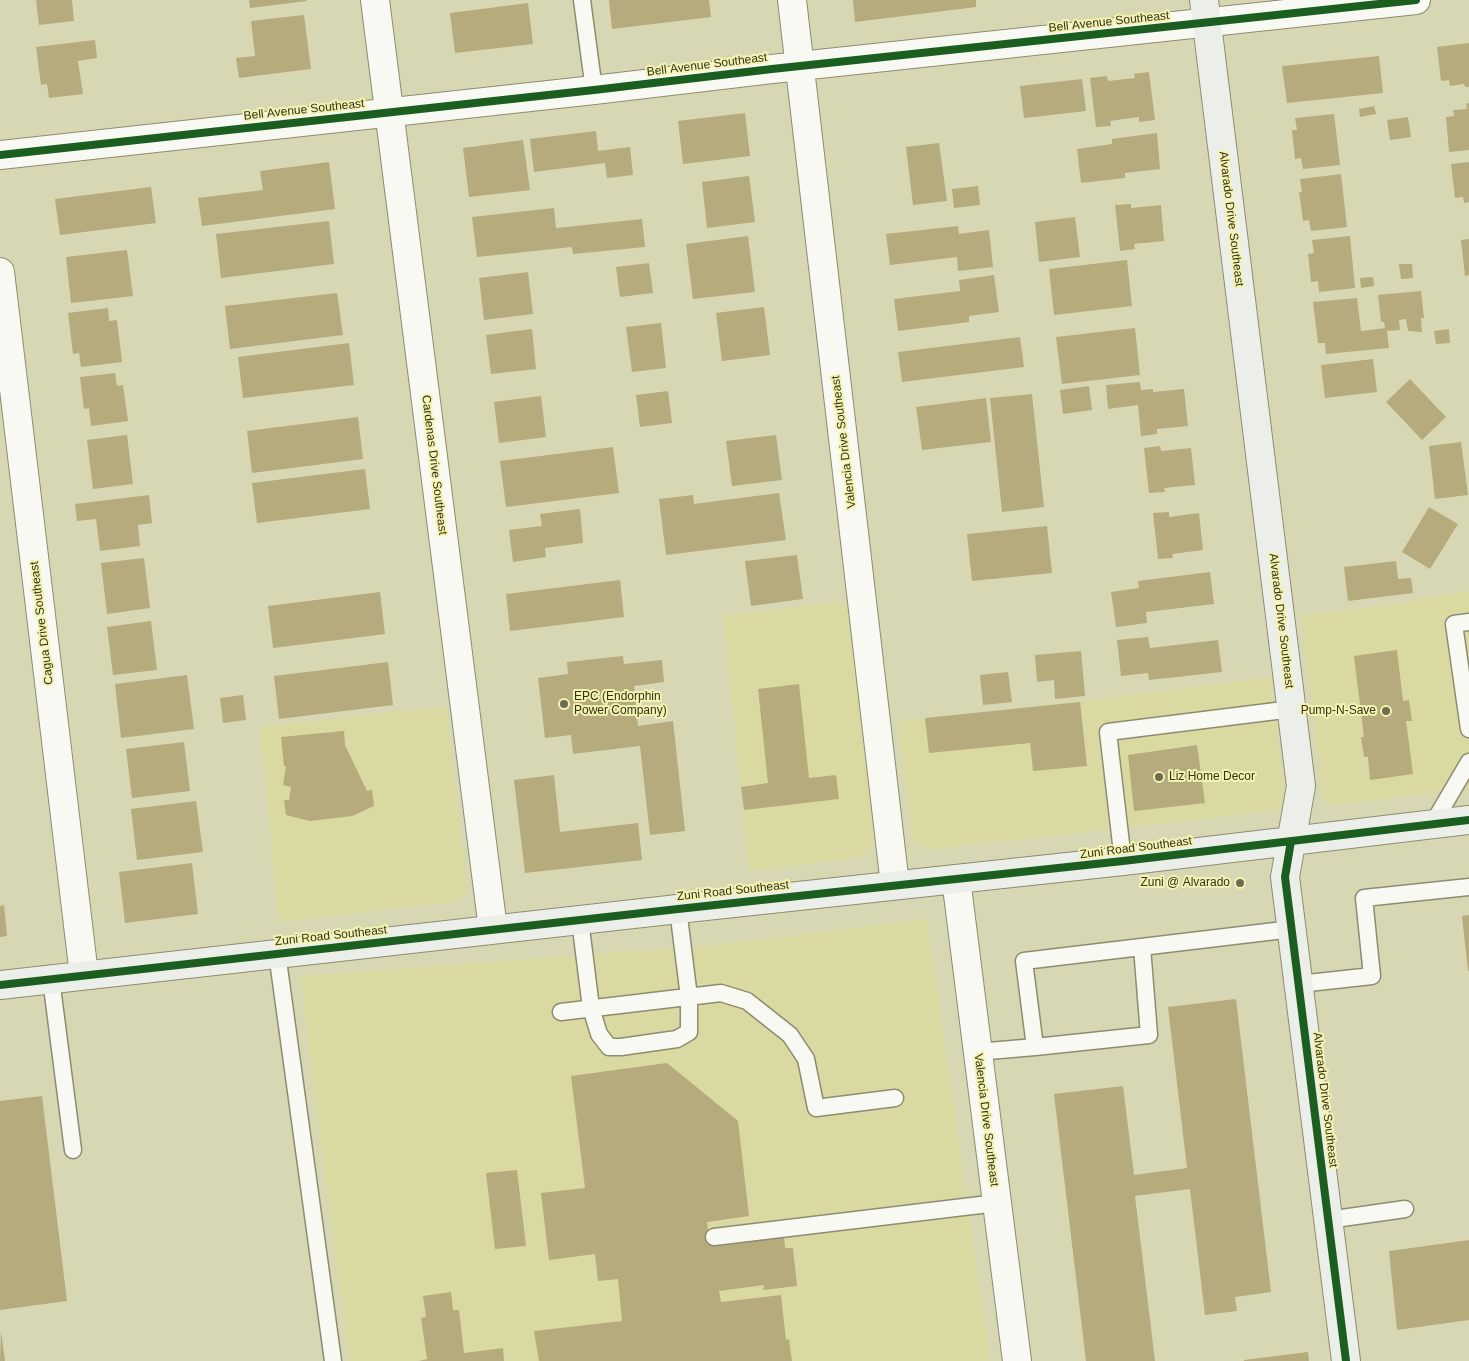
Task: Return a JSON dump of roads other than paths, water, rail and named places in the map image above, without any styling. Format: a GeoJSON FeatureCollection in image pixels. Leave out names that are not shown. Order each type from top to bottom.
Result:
{"type":"FeatureCollection","features":[{"type":"Feature","properties":{"kind":"street","name":"Cardenas Drive Southeast"},"geometry":{"type":"LineString","coordinates":[[376,0],[493,929]]}},
{"type":"Feature","properties":{"kind":"street","name":"Valencia Drive Southeast"},"geometry":{"type":"LineString","coordinates":[[792,0],[895,885]]}},
{"type":"Feature","properties":{"kind":"street","name":"Bell Avenue Southeast"},"geometry":{"type":"LineString","coordinates":[[0,155],[800,66],[1205,12],[1416,0]]}},
{"type":"Feature","properties":{"kind":"street","name":"Alvarado Drive Southeast"},"geometry":{"type":"LineString","coordinates":[[1205,12],[1301,786],[1285,877],[1346,1361]]}},
{"type":"Feature","properties":{"kind":"street","name":"Cagua Drive Southeast"},"geometry":{"type":"LineString","coordinates":[[0,272],[84,975]]}},
{"type":"Feature","properties":{"kind":"street","name":"Zuni Road Southeast"},"geometry":{"type":"LineString","coordinates":[[0,985],[678,908],[956,880],[1469,820]]}},
{"type":"Feature","properties":{"kind":"street","name":"Valencia Drive Southeast"},"geometry":{"type":"LineString","coordinates":[[956,880],[1017,1361]]}},
{"type":"Feature","properties":{"kind":"lane"},"geometry":{"type":"LineString","coordinates":[[582,0],[594,90]]}},
{"type":"Feature","properties":{"kind":"lane"},"geometry":{"type":"LineString","coordinates":[[1469,622],[1454,624],[1469,729]]}},
{"type":"Feature","properties":{"kind":"lane"},"geometry":{"type":"LineString","coordinates":[[1123,861],[1108,732],[1292,709]]}},
{"type":"Feature","properties":{"kind":"lane"},"geometry":{"type":"LineString","coordinates":[[1432,825],[1469,762]]}},
{"type":"Feature","properties":{"kind":"lane"},"geometry":{"type":"LineString","coordinates":[[1299,984],[1372,976],[1364,898],[1469,887]]}},
{"type":"Feature","properties":{"kind":"lane"},"geometry":{"type":"LineString","coordinates":[[580,920],[591,1008],[599,1034],[609,1047],[621,1047],[677,1039],[689,1032],[689,997],[678,908]]}},
{"type":"Feature","properties":{"kind":"lane"},"geometry":{"type":"LineString","coordinates":[[1035,1046],[1024,961],[1292,929]]}},
{"type":"Feature","properties":{"kind":"lane"},"geometry":{"type":"LineString","coordinates":[[978,1052],[1149,1035],[1142,947]]}},
{"type":"Feature","properties":{"kind":"lane"},"geometry":{"type":"LineString","coordinates":[[277,953],[333,1361]]}},
{"type":"Feature","properties":{"kind":"lane"},"geometry":{"type":"LineString","coordinates":[[51,979],[73,1150]]}},
{"type":"Feature","properties":{"kind":"lane"},"geometry":{"type":"LineString","coordinates":[[561,1012],[720,993],[748,1001],[790,1036],[806,1059],[816,1108],[894,1098]]}},
{"type":"Feature","properties":{"kind":"lane"},"geometry":{"type":"LineString","coordinates":[[714,1237],[997,1203]]}},
{"type":"Feature","properties":{"kind":"lane"},"geometry":{"type":"LineString","coordinates":[[1328,1220],[1405,1209]]}},
{"type":"Feature","properties":{"kind":"place","name":"EPC (Endorphin Power Company)"},"geometry":{"type":"Point","coordinates":[564,704]}},
{"type":"Feature","properties":{"kind":"place","name":"Pump-N-Save"},"geometry":{"type":"Point","coordinates":[1386,711]}},
{"type":"Feature","properties":{"kind":"place","name":"Liz Home Decor"},"geometry":{"type":"Point","coordinates":[1159,777]}},
{"type":"Feature","properties":{"kind":"place","name":"Zuni @ Alvarado"},"geometry":{"type":"Point","coordinates":[1240,883]}}]}
